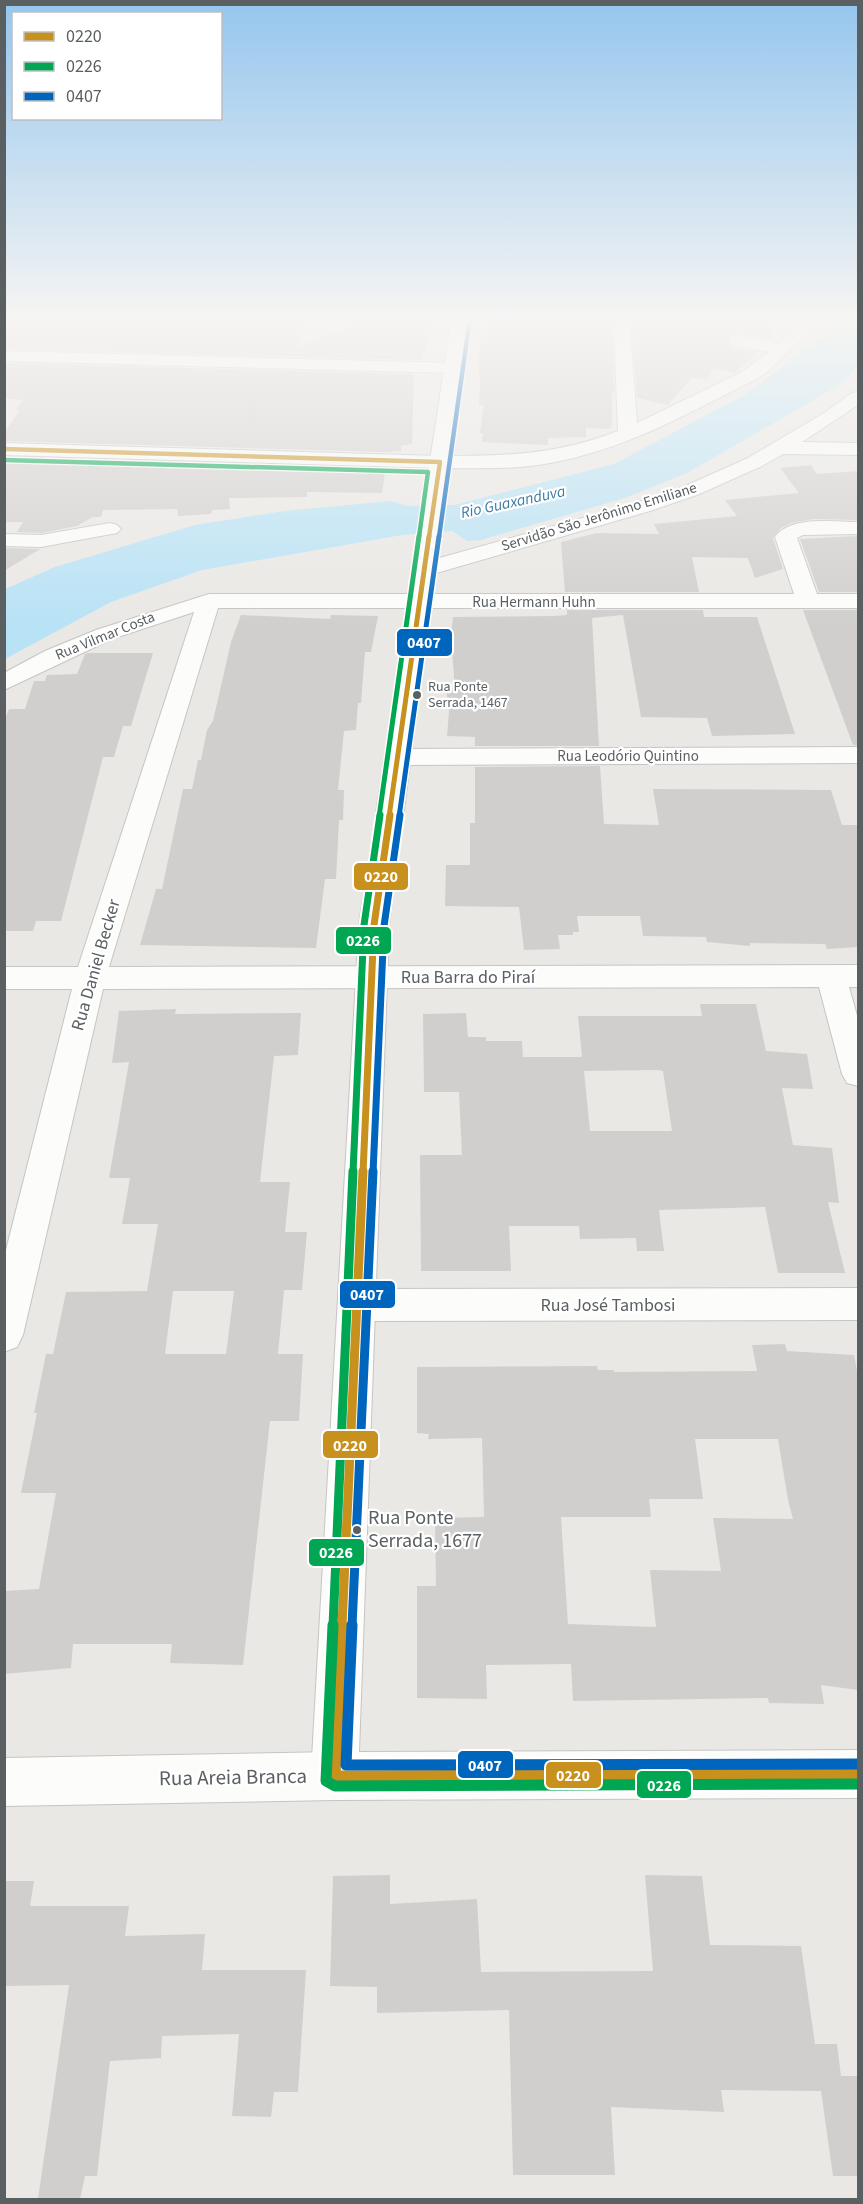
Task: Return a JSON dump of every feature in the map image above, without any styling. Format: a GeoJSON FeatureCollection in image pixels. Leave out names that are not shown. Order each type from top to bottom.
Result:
{"type":"FeatureCollection","features":[{"type":"Feature","properties":{"kind":"street"},"geometry":{"type":"LineString","coordinates":[[335,1776],[371,977],[381,866],[446,420]]}},
{"type":"Feature","properties":{"kind":"street"},"geometry":{"type":"LineString","coordinates":[[627,420],[628,434]]}},
{"type":"Feature","properties":{"kind":"street"},"geometry":{"type":"LineString","coordinates":[[4,449],[504,462],[540,459],[585,449],[628,434],[657,420]]}},
{"type":"Feature","properties":{"kind":"street","name":"Servidão São Jerônimo Emiliane"},"geometry":{"type":"LineString","coordinates":[[428,554],[652,504],[725,476],[827,420]]}},
{"type":"Feature","properties":{"kind":"street"},"geometry":{"type":"LineString","coordinates":[[779,448],[858,449]]}},
{"type":"Feature","properties":{"kind":"street"},"geometry":{"type":"LineString","coordinates":[[808,601],[786,537],[792,531],[802,529],[858,528]]}},
{"type":"Feature","properties":{"kind":"street"},"geometry":{"type":"LineString","coordinates":[[4,540],[41,541],[110,529]]}},
{"type":"Feature","properties":{"kind":"street","name":"Rua Hermann Huhn"},"geometry":{"type":"LineString","coordinates":[[210,602],[858,601]]}},
{"type":"Feature","properties":{"kind":"street","name":"Rua Vilmar Costa"},"geometry":{"type":"LineString","coordinates":[[4,683],[81,642],[123,626],[210,602]]}},
{"type":"Feature","properties":{"kind":"street","name":"Rua Daniel Becker"},"geometry":{"type":"LineString","coordinates":[[4,1335],[90,978],[210,602]]}},
{"type":"Feature","properties":{"kind":"street","name":"Rua Leodório Quintino"},"geometry":{"type":"LineString","coordinates":[[398,757],[858,755]]}},
{"type":"Feature","properties":{"kind":"street"},"geometry":{"type":"LineString","coordinates":[[845,976],[858,1074]]}},
{"type":"Feature","properties":{"kind":"street","name":"Rua Barra do Piraí"},"geometry":{"type":"LineString","coordinates":[[4,978],[845,976]]}},
{"type":"Feature","properties":{"kind":"street","name":"Rua José Tambosi"},"geometry":{"type":"LineString","coordinates":[[358,1305],[858,1304]]}},
{"type":"Feature","properties":{"kind":"street","name":"Rua Areia Branca"},"geometry":{"type":"LineString","coordinates":[[4,1782],[335,1776],[858,1774]]}},
{"type":"Feature","properties":{"kind":"water","name":"Rio Guaxanduva"},"geometry":{"type":"Polygon","coordinates":[[[697,420],[779,420],[687,473],[628,497],[481,540],[467,541],[452,531],[402,535],[202,570],[111,602],[5,659],[5,589],[55,567],[195,525],[285,511],[390,501],[408,506],[454,505],[614,464],[697,420]]]}},
{"type":"Feature","properties":{"kind":"building"},"geometry":{"type":"Polygon","coordinates":[[[13,420],[413,420],[412,444],[401,446],[401,451],[385,452],[4,441],[4,433],[13,420]]]}},
{"type":"Feature","properties":{"kind":"building"},"geometry":{"type":"Polygon","coordinates":[[[482,420],[612,420],[610,429],[586,428],[586,437],[548,438],[548,445],[482,442],[483,433],[480,433],[482,420]]]}},
{"type":"Feature","properties":{"kind":"building"},"geometry":{"type":"Polygon","coordinates":[[[4,457],[385,469],[385,473],[382,493],[307,492],[307,497],[229,498],[230,509],[212,510],[211,514],[178,516],[177,509],[103,510],[101,517],[93,517],[77,526],[41,533],[17,532],[23,522],[4,522],[4,457]]]}},
{"type":"Feature","properties":{"kind":"building"},"geometry":{"type":"Polygon","coordinates":[[[811,465],[817,474],[858,471],[858,520],[813,519],[791,523],[781,528],[773,538],[783,569],[755,578],[748,558],[692,557],[699,592],[565,592],[561,542],[597,533],[659,534],[654,524],[737,516],[725,500],[799,493],[780,468],[811,465]]]}},
{"type":"Feature","properties":{"kind":"building"},"geometry":{"type":"Polygon","coordinates":[[[858,536],[858,592],[819,592],[800,539],[858,536]]]}},
{"type":"Feature","properties":{"kind":"building"},"geometry":{"type":"Polygon","coordinates":[[[7,548],[40,549],[4,571],[4,552],[7,548]]]}},
{"type":"Feature","properties":{"kind":"building"},"geometry":{"type":"Polygon","coordinates":[[[567,610],[703,610],[704,617],[757,617],[795,734],[712,736],[707,718],[641,717],[623,615],[592,618],[599,746],[475,746],[475,737],[447,736],[449,712],[446,688],[455,688],[451,638],[453,617],[553,616],[567,615],[567,610]]]}},
{"type":"Feature","properties":{"kind":"building"},"geometry":{"type":"Polygon","coordinates":[[[803,610],[858,610],[858,745],[853,745],[803,610]]]}},
{"type":"Feature","properties":{"kind":"building"},"geometry":{"type":"Polygon","coordinates":[[[241,615],[330,619],[331,615],[378,616],[371,652],[365,652],[361,703],[358,703],[356,730],[344,731],[338,790],[344,790],[343,820],[339,820],[336,879],[325,879],[316,948],[140,945],[156,889],[162,889],[183,789],[192,789],[207,730],[213,721],[231,642],[241,615]]]}},
{"type":"Feature","properties":{"kind":"building"},"geometry":{"type":"Polygon","coordinates":[[[153,653],[131,726],[123,726],[114,757],[103,757],[61,921],[36,921],[33,931],[4,931],[4,721],[9,709],[25,709],[34,681],[45,681],[47,675],[77,674],[85,654],[153,653]]]}},
{"type":"Feature","properties":{"kind":"building"},"geometry":{"type":"Polygon","coordinates":[[[600,766],[604,824],[659,825],[653,789],[831,790],[842,825],[858,825],[858,947],[827,949],[825,944],[750,943],[750,946],[707,942],[706,937],[643,936],[640,916],[577,916],[579,932],[573,932],[573,935],[558,935],[560,949],[524,950],[519,907],[445,906],[446,865],[470,865],[470,823],[475,823],[475,767],[600,766]]]}},
{"type":"Feature","properties":{"kind":"building"},"geometry":{"type":"Polygon","coordinates":[[[700,1004],[756,1004],[766,1051],[807,1054],[813,1089],[782,1088],[793,1145],[832,1148],[839,1203],[828,1202],[845,1273],[778,1273],[765,1207],[659,1210],[664,1251],[637,1251],[636,1238],[580,1239],[579,1226],[509,1226],[511,1271],[421,1271],[420,1155],[462,1155],[459,1092],[424,1092],[423,1014],[466,1013],[468,1037],[486,1037],[486,1041],[522,1041],[523,1057],[582,1057],[578,1016],[702,1016],[700,1004]],[[584,1071],[590,1131],[672,1131],[663,1071],[584,1071]]]}},
{"type":"Feature","properties":{"kind":"building"},"geometry":{"type":"Polygon","coordinates":[[[176,1009],[175,1014],[301,1013],[298,1055],[274,1056],[260,1182],[290,1182],[285,1232],[307,1232],[302,1290],[284,1290],[278,1354],[303,1354],[299,1421],[270,1421],[243,1665],[170,1663],[172,1644],[73,1644],[71,1668],[4,1674],[4,1591],[39,1589],[56,1493],[21,1493],[46,1354],[53,1354],[66,1292],[147,1291],[158,1224],[122,1224],[130,1178],[109,1178],[129,1062],[112,1063],[119,1011],[176,1009]],[[173,1291],[165,1354],[226,1354],[234,1291],[173,1291]]]}},
{"type":"Feature","properties":{"kind":"building"},"geometry":{"type":"Polygon","coordinates":[[[785,1344],[787,1351],[854,1355],[858,1376],[858,1690],[821,1685],[824,1704],[769,1703],[768,1698],[573,1701],[571,1664],[486,1665],[487,1699],[417,1698],[417,1586],[436,1586],[435,1518],[484,1517],[482,1438],[428,1439],[429,1434],[417,1433],[417,1367],[597,1366],[598,1370],[614,1370],[614,1372],[757,1371],[752,1345],[785,1344]],[[695,1439],[703,1499],[649,1499],[651,1517],[561,1517],[568,1624],[656,1627],[650,1570],[721,1571],[713,1518],[793,1519],[778,1439],[695,1439]]]}},
{"type":"Feature","properties":{"kind":"building"},"geometry":{"type":"Polygon","coordinates":[[[390,1875],[390,1904],[477,1899],[481,1972],[653,1971],[645,1875],[702,1876],[710,1945],[801,1946],[815,2044],[837,2044],[841,2076],[858,2076],[858,2176],[833,2176],[821,2091],[721,2090],[724,2112],[611,2107],[615,2175],[513,2175],[509,2010],[377,2013],[377,1987],[330,1986],[333,1876],[390,1875]]]}},
{"type":"Feature","properties":{"kind":"building"},"geometry":{"type":"Polygon","coordinates":[[[4,1881],[34,1881],[30,1906],[129,1906],[125,1936],[205,1934],[202,1970],[306,1970],[298,2092],[274,2092],[271,2117],[232,2116],[239,2034],[162,2036],[161,2058],[110,2061],[97,2176],[85,2176],[80,2199],[38,2199],[69,1985],[4,1986],[4,1881]]]}},
{"type":"Feature","properties":{"kind":"transit line","name":"0407"},"geometry":{"type":"LineString","coordinates":[[456,420],[384,926],[346,1765],[858,1764]]}},
{"type":"Feature","properties":{"kind":"transit line","name":"0220"},"geometry":{"type":"LineString","coordinates":[[4,449],[440,462],[374,925],[335,1776],[858,1774]]}},
{"type":"Feature","properties":{"kind":"transit line","name":"0226"},"geometry":{"type":"LineString","coordinates":[[4,460],[428,472],[364,925],[326,1781],[335,1786],[858,1784]]}},
{"type":"Feature","properties":{"kind":"place","name":"Rua Ponte Serrada, 1467"},"geometry":{"type":"Point","coordinates":[417,695]}},
{"type":"Feature","properties":{"kind":"place","name":"Rua Ponte Serrada, 1677"},"geometry":{"type":"Point","coordinates":[357,1530]}}]}
